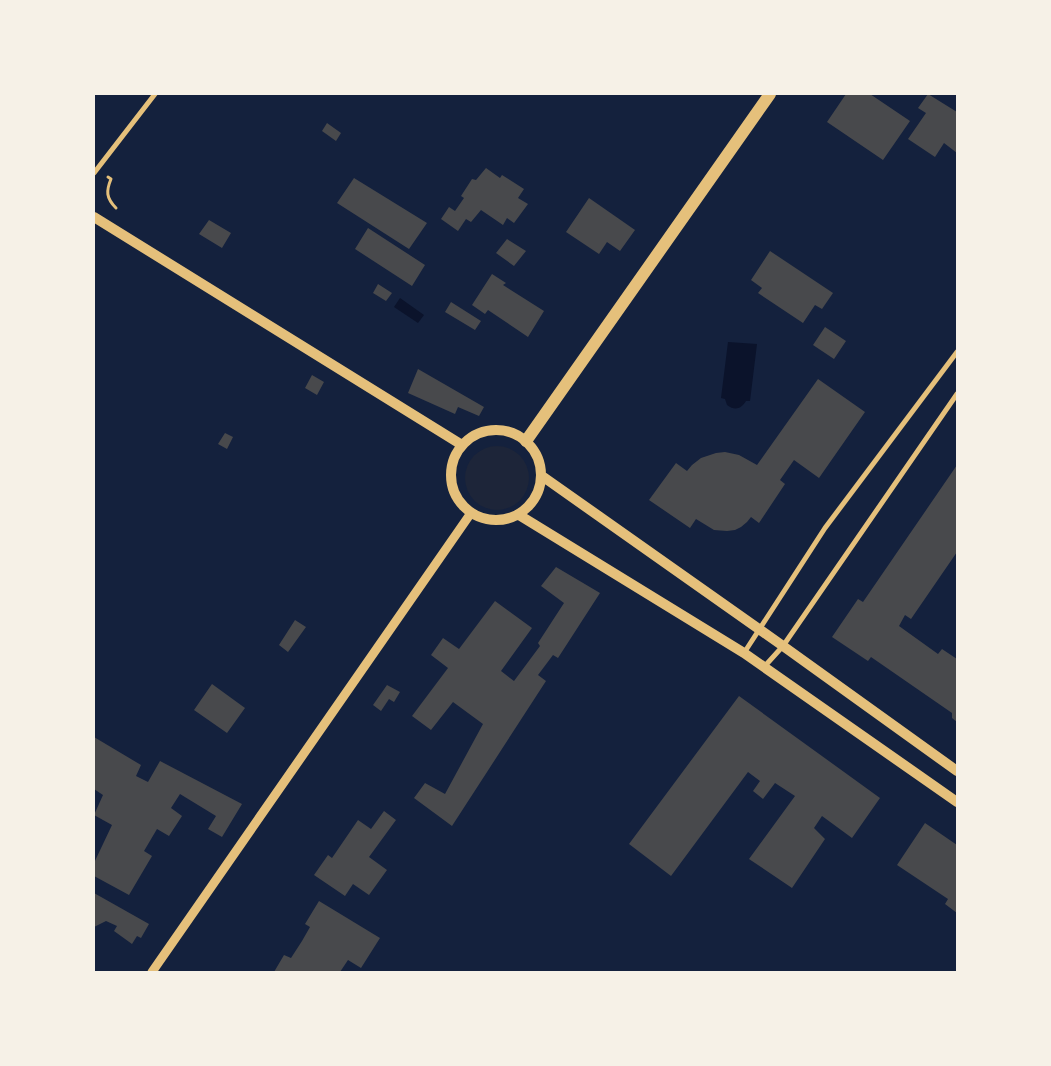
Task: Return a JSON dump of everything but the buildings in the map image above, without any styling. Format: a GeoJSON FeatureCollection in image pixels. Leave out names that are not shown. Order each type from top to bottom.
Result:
{"type":"FeatureCollection","features":[{"type":"Feature","properties":{"kind":"main road"},"geometry":{"type":"LineString","coordinates":[[526,441],[770,94]]}},
{"type":"Feature","properties":{"kind":"main road"},"geometry":{"type":"LineString","coordinates":[[94,217],[462,446]]}},
{"type":"Feature","properties":{"kind":"main road"},"geometry":{"type":"LineString","coordinates":[[499,430],[514,433],[526,441],[535,451],[540,463],[542,476],[538,492],[531,505],[519,515],[507,519],[482,518],[471,513],[460,502],[453,488],[451,473],[455,458],[462,446],[471,438],[485,432],[499,430]]}},
{"type":"Feature","properties":{"kind":"main road"},"geometry":{"type":"LineString","coordinates":[[542,476],[957,771]]}},
{"type":"Feature","properties":{"kind":"main road"},"geometry":{"type":"LineString","coordinates":[[519,515],[744,653],[957,802]]}},
{"type":"Feature","properties":{"kind":"street"},"geometry":{"type":"LineString","coordinates":[[94,173],[155,94]]}},
{"type":"Feature","properties":{"kind":"street"},"geometry":{"type":"LineString","coordinates":[[744,653],[825,528],[957,352]]}},
{"type":"Feature","properties":{"kind":"street"},"geometry":{"type":"LineString","coordinates":[[764,667],[783,646],[957,394]]}},
{"type":"Feature","properties":{"kind":"street"},"geometry":{"type":"LineString","coordinates":[[152,972],[471,513]]}},
{"type":"Feature","properties":{"kind":"shaded area"},"geometry":{"type":"Polygon","coordinates":[[[400,298],[424,315],[418,323],[394,307],[400,298]]]}},
{"type":"Feature","properties":{"kind":"shaded area"},"geometry":{"type":"Polygon","coordinates":[[[728,342],[757,344],[750,401],[746,401],[738,408],[730,407],[725,399],[721,398],[728,342]]]}},
{"type":"Feature","properties":{"kind":"shaded area"},"geometry":{"type":"Polygon","coordinates":[[[497,446],[509,449],[520,455],[526,466],[529,478],[526,490],[520,501],[509,507],[497,510],[485,507],[474,501],[468,490],[465,478],[468,466],[474,455],[485,449],[497,446]]]}}]}
